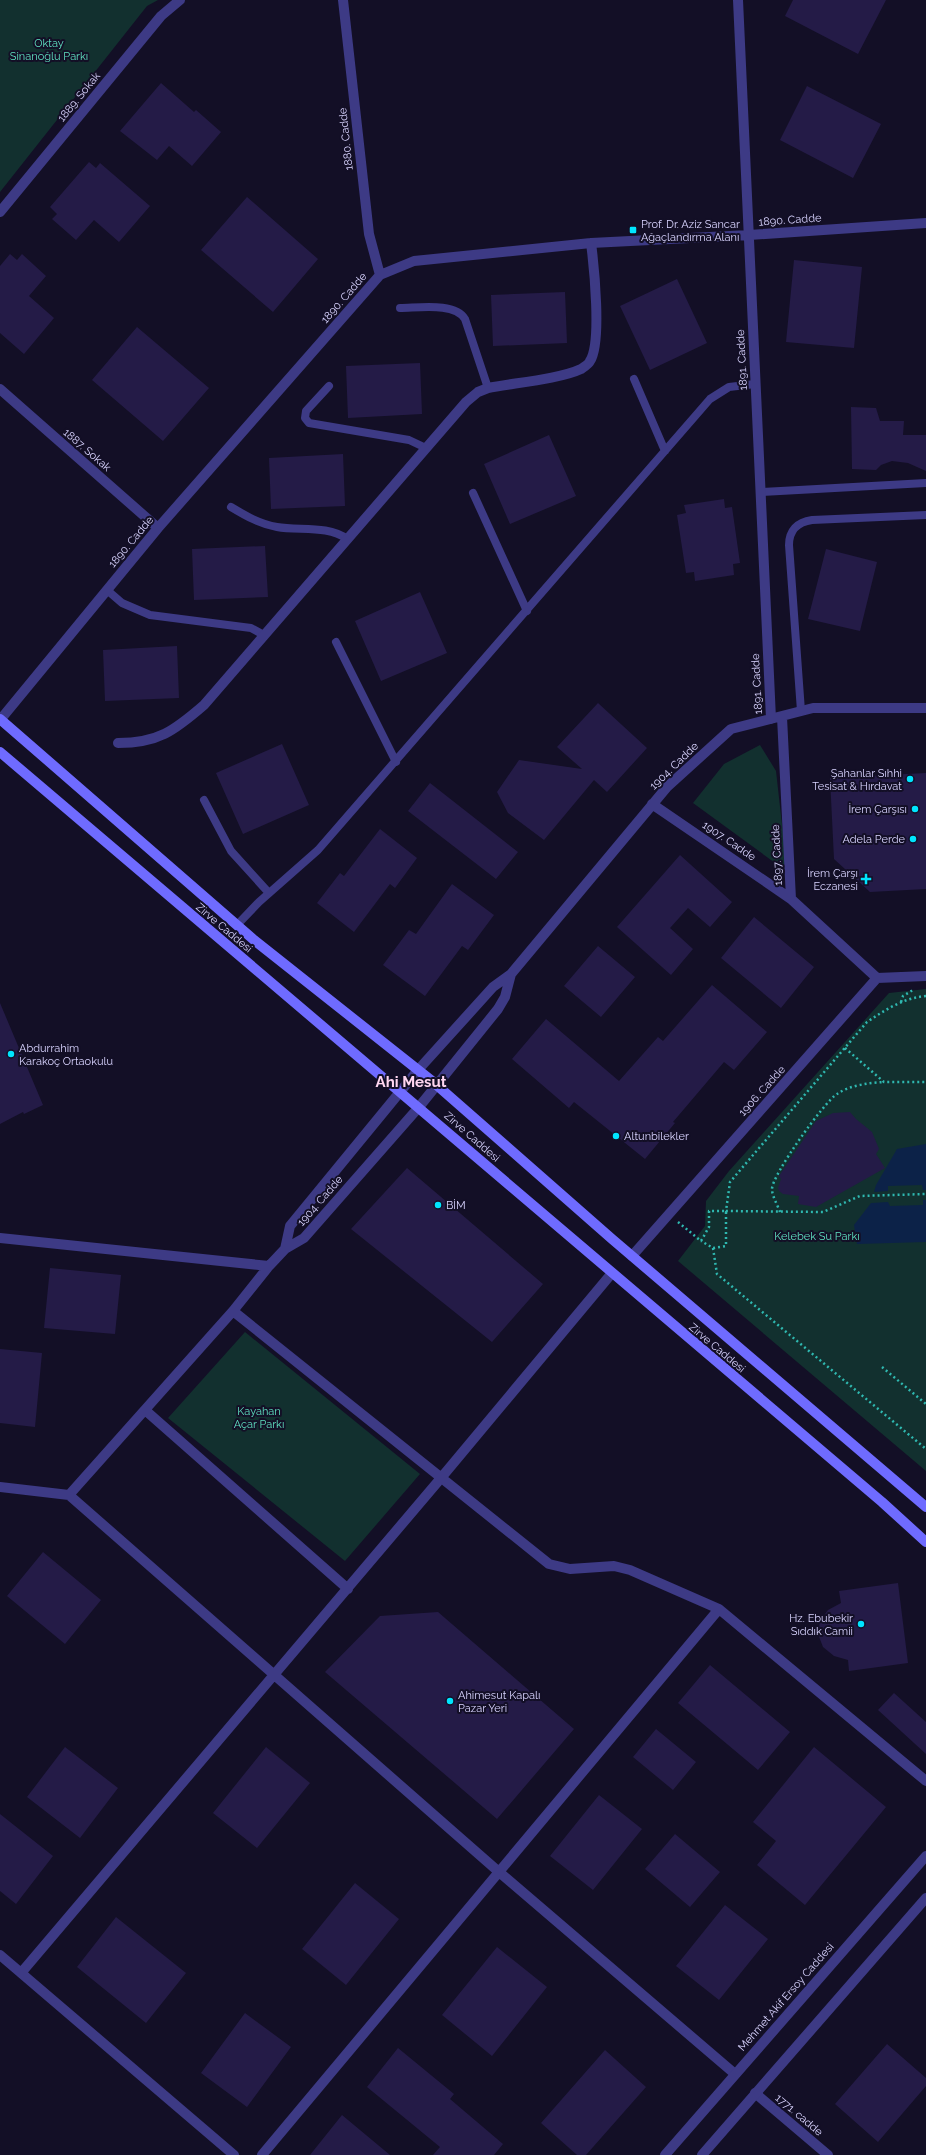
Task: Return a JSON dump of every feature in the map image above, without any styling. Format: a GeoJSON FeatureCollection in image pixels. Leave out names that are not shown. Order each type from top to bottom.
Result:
{"type":"FeatureCollection","features":[{"type":"Feature","properties":{"kind":"main road","name":"Zirve Caddesi"},"geometry":{"type":"LineString","coordinates":[[0,719],[237,925],[437,1085],[632,1256],[926,1507]]}},
{"type":"Feature","properties":{"kind":"main road","name":"Zirve Caddesi"},"geometry":{"type":"LineString","coordinates":[[0,752],[419,1107],[882,1502],[926,1542]]}},
{"type":"Feature","properties":{"kind":"street","name":"1889. Sokak"},"geometry":{"type":"LineString","coordinates":[[0,212],[160,16],[180,0]]}},
{"type":"Feature","properties":{"kind":"street","name":"1880. Cadde"},"geometry":{"type":"LineString","coordinates":[[343,0],[369,234],[380,275]]}},
{"type":"Feature","properties":{"kind":"street","name":"1891. Cadde"},"geometry":{"type":"LineString","coordinates":[[738,0],[770,719]]}},
{"type":"Feature","properties":{"kind":"street","name":"1890. Cadde"},"geometry":{"type":"LineString","coordinates":[[0,719],[158,528],[380,275],[414,261],[591,243],[749,235],[926,223]]}},
{"type":"Feature","properties":{"kind":"street"},"geometry":{"type":"LineString","coordinates":[[118,743],[152,740],[164,735],[188,720],[204,705],[466,402],[478,392],[488,388],[566,374],[582,369],[590,362],[596,339],[594,263],[591,243]]}},
{"type":"Feature","properties":{"kind":"street","name":"1887. Sokak"},"geometry":{"type":"LineString","coordinates":[[0,389],[158,528]]}},
{"type":"Feature","properties":{"kind":"street","name":"1904. Cadde"},"geometry":{"type":"LineString","coordinates":[[285,1249],[290,1226],[418,1070],[493,987],[511,974],[667,787],[731,729],[813,708],[926,708]]}},
{"type":"Feature","properties":{"kind":"street","name":"1897. Cadde"},"geometry":{"type":"LineString","coordinates":[[782,716],[791,898],[877,978]]}},
{"type":"Feature","properties":{"kind":"street","name":"1907. Cadde"},"geometry":{"type":"LineString","coordinates":[[652,804],[791,898]]}},
{"type":"Feature","properties":{"kind":"street","name":"1904. Cadde"},"geometry":{"type":"LineString","coordinates":[[285,1249],[304,1238],[419,1107],[498,1009],[505,997],[511,974]]}},
{"type":"Feature","properties":{"kind":"street"},"geometry":{"type":"LineString","coordinates":[[877,978],[926,976]]}},
{"type":"Feature","properties":{"kind":"street","name":"1906. Cadde"},"geometry":{"type":"LineString","coordinates":[[632,1256],[877,978]]}},
{"type":"Feature","properties":{"kind":"street"},"geometry":{"type":"LineString","coordinates":[[0,1238],[269,1266]]}},
{"type":"Feature","properties":{"kind":"street"},"geometry":{"type":"LineString","coordinates":[[69,1495],[233,1312],[269,1266],[285,1249]]}},
{"type":"Feature","properties":{"kind":"street"},"geometry":{"type":"LineString","coordinates":[[21,1973],[348,1589],[612,1273]]}},
{"type":"Feature","properties":{"kind":"street"},"geometry":{"type":"LineString","coordinates":[[233,1312],[549,1564],[570,1569],[614,1566],[630,1570],[719,1609],[926,1781]]}},
{"type":"Feature","properties":{"kind":"street"},"geometry":{"type":"LineString","coordinates":[[145,1410],[348,1589]]}},
{"type":"Feature","properties":{"kind":"street"},"geometry":{"type":"LineString","coordinates":[[0,1487],[69,1495],[499,1872],[735,2074]]}},
{"type":"Feature","properties":{"kind":"street"},"geometry":{"type":"LineString","coordinates":[[262,2155],[719,1609]]}},
{"type":"Feature","properties":{"kind":"street","name":"Mehmet Akif Ersoy Caddesi"},"geometry":{"type":"LineString","coordinates":[[665,2155],[926,1856]]}},
{"type":"Feature","properties":{"kind":"street"},"geometry":{"type":"LineString","coordinates":[[702,2155],[926,1898]]}},
{"type":"Feature","properties":{"kind":"street"},"geometry":{"type":"LineString","coordinates":[[0,1955],[234,2155]]}},
{"type":"Feature","properties":{"kind":"street","name":"1771. cadde"},"geometry":{"type":"LineString","coordinates":[[755,2093],[828,2155]]}},
{"type":"Feature","properties":{"kind":"lane"},"geometry":{"type":"LineString","coordinates":[[400,308],[449,308],[459,312],[465,320],[488,388]]}},
{"type":"Feature","properties":{"kind":"lane"},"geometry":{"type":"LineString","coordinates":[[634,379],[665,451]]}},
{"type":"Feature","properties":{"kind":"lane"},"geometry":{"type":"LineString","coordinates":[[237,925],[268,893],[318,850],[710,399],[728,387],[755,384]]}},
{"type":"Feature","properties":{"kind":"lane"},"geometry":{"type":"LineString","coordinates":[[329,386],[306,411],[305,418],[309,423],[409,440],[426,448]]}},
{"type":"Feature","properties":{"kind":"lane"},"geometry":{"type":"LineString","coordinates":[[760,492],[926,483]]}},
{"type":"Feature","properties":{"kind":"lane"},"geometry":{"type":"LineString","coordinates":[[473,493],[527,611]]}},
{"type":"Feature","properties":{"kind":"lane"},"geometry":{"type":"LineString","coordinates":[[231,508],[264,524],[289,529],[333,532],[347,539]]}},
{"type":"Feature","properties":{"kind":"lane"},"geometry":{"type":"LineString","coordinates":[[801,711],[789,545],[793,529],[802,522],[812,520],[926,515]]}},
{"type":"Feature","properties":{"kind":"lane"},"geometry":{"type":"LineString","coordinates":[[107,590],[122,603],[150,615],[252,628],[264,635]]}},
{"type":"Feature","properties":{"kind":"lane"},"geometry":{"type":"LineString","coordinates":[[336,642],[396,762]]}},
{"type":"Feature","properties":{"kind":"lane"},"geometry":{"type":"LineString","coordinates":[[204,800],[231,851],[268,893]]}},
{"type":"Feature","properties":{"kind":"path"},"geometry":{"type":"LineString","coordinates":[[668,1214],[701,1241],[713,1248],[726,1246],[726,1212],[730,1182],[867,1022],[888,1008],[913,997],[926,996]]}},
{"type":"Feature","properties":{"kind":"path"},"geometry":{"type":"LineString","coordinates":[[845,1048],[884,1082]]}},
{"type":"Feature","properties":{"kind":"path"},"geometry":{"type":"LineString","coordinates":[[780,1212],[772,1189],[778,1171],[823,1107],[837,1094],[867,1084],[884,1082],[926,1082]]}},
{"type":"Feature","properties":{"kind":"path"},"geometry":{"type":"LineString","coordinates":[[701,1241],[709,1227],[709,1211],[823,1212],[860,1196],[926,1194]]}},
{"type":"Feature","properties":{"kind":"path"},"geometry":{"type":"LineString","coordinates":[[713,1248],[717,1274],[926,1449]]}},
{"type":"Feature","properties":{"kind":"path"},"geometry":{"type":"LineString","coordinates":[[882,1367],[926,1404]]}},
{"type":"Feature","properties":{"kind":"green space","name":"Oktay Sinanoğlu Parkı"},"geometry":{"type":"Polygon","coordinates":[[[0,0],[158,0],[147,6],[0,192],[0,0]]]}},
{"type":"Feature","properties":{"kind":"green space"},"geometry":{"type":"Polygon","coordinates":[[[760,745],[776,771],[786,860],[782,868],[693,803],[724,764],[760,745]]]}},
{"type":"Feature","properties":{"kind":"green space","name":"Kelebek Su Parkı"},"geometry":{"type":"Polygon","coordinates":[[[926,989],[926,1471],[678,1261],[705,1226],[706,1201],[729,1171],[889,993],[926,989]]]}},
{"type":"Feature","properties":{"kind":"green space","name":"Kayahan Açar Parkı"},"geometry":{"type":"Polygon","coordinates":[[[245,1332],[420,1474],[345,1561],[168,1418],[245,1332]]]}},
{"type":"Feature","properties":{"kind":"water"},"geometry":{"type":"Polygon","coordinates":[[[926,1144],[926,1190],[923,1190],[922,1185],[888,1186],[888,1191],[874,1192],[876,1185],[897,1149],[926,1144]]]}},
{"type":"Feature","properties":{"kind":"water"},"geometry":{"type":"Polygon","coordinates":[[[923,1200],[926,1200],[926,1242],[857,1244],[854,1225],[871,1203],[888,1202],[890,1206],[923,1205],[923,1200]]]}},
{"type":"Feature","properties":{"kind":"building"},"geometry":{"type":"Polygon","coordinates":[[[793,0],[886,0],[858,54],[785,16],[793,0]]]}},
{"type":"Feature","properties":{"kind":"building"},"geometry":{"type":"Polygon","coordinates":[[[161,83],[194,112],[196,110],[221,132],[192,166],[169,146],[157,160],[120,131],[161,83]]]}},
{"type":"Feature","properties":{"kind":"building"},"geometry":{"type":"Polygon","coordinates":[[[807,86],[881,124],[853,178],[780,140],[807,86]]]}},
{"type":"Feature","properties":{"kind":"building"},"geometry":{"type":"Polygon","coordinates":[[[89,162],[96,168],[100,163],[150,206],[119,242],[94,220],[76,240],[52,219],[57,214],[50,207],[89,162]]]}},
{"type":"Feature","properties":{"kind":"building"},"geometry":{"type":"Polygon","coordinates":[[[247,197],[318,259],[273,312],[201,250],[247,197]]]}},
{"type":"Feature","properties":{"kind":"building"},"geometry":{"type":"Polygon","coordinates":[[[10,254],[17,260],[22,254],[46,276],[29,296],[54,318],[24,354],[0,333],[0,266],[10,254]]]}},
{"type":"Feature","properties":{"kind":"building"},"geometry":{"type":"Polygon","coordinates":[[[794,260],[862,267],[854,348],[786,342],[794,260]]]}},
{"type":"Feature","properties":{"kind":"building"},"geometry":{"type":"Polygon","coordinates":[[[677,279],[707,343],[650,370],[620,306],[677,279]]]}},
{"type":"Feature","properties":{"kind":"building"},"geometry":{"type":"Polygon","coordinates":[[[565,292],[567,343],[493,346],[491,295],[565,292]]]}},
{"type":"Feature","properties":{"kind":"building"},"geometry":{"type":"Polygon","coordinates":[[[137,327],[209,388],[163,441],[92,380],[137,327]]]}},
{"type":"Feature","properties":{"kind":"building"},"geometry":{"type":"Polygon","coordinates":[[[420,363],[422,414],[348,418],[346,366],[420,363]]]}},
{"type":"Feature","properties":{"kind":"building"},"geometry":{"type":"Polygon","coordinates":[[[851,407],[876,408],[880,421],[904,421],[903,435],[926,435],[926,471],[908,463],[892,461],[881,465],[876,470],[852,469],[851,407]]]}},
{"type":"Feature","properties":{"kind":"building"},"geometry":{"type":"Polygon","coordinates":[[[549,435],[576,496],[510,524],[484,464],[549,435]]]}},
{"type":"Feature","properties":{"kind":"building"},"geometry":{"type":"Polygon","coordinates":[[[343,454],[345,506],[271,509],[269,458],[343,454]]]}},
{"type":"Feature","properties":{"kind":"building"},"geometry":{"type":"Polygon","coordinates":[[[724,499],[725,508],[732,507],[740,563],[733,564],[734,575],[695,581],[694,572],[686,573],[677,515],[686,513],[684,505],[724,499]]]}},
{"type":"Feature","properties":{"kind":"building"},"geometry":{"type":"Polygon","coordinates":[[[265,546],[268,597],[194,600],[192,549],[265,546]]]}},
{"type":"Feature","properties":{"kind":"building"},"geometry":{"type":"Polygon","coordinates":[[[826,549],[877,562],[860,631],[808,619],[826,549]]]}},
{"type":"Feature","properties":{"kind":"building"},"geometry":{"type":"Polygon","coordinates":[[[420,592],[447,653],[381,681],[355,621],[420,592]]]}},
{"type":"Feature","properties":{"kind":"building"},"geometry":{"type":"Polygon","coordinates":[[[177,646],[179,698],[105,701],[103,650],[177,646]]]}},
{"type":"Feature","properties":{"kind":"building"},"geometry":{"type":"Polygon","coordinates":[[[598,703],[647,748],[607,792],[594,780],[544,840],[508,813],[497,792],[519,760],[582,769],[557,747],[598,703]]]}},
{"type":"Feature","properties":{"kind":"building"},"geometry":{"type":"Polygon","coordinates":[[[282,744],[309,805],[243,834],[216,773],[282,744]]]}},
{"type":"Feature","properties":{"kind":"building"},"geometry":{"type":"Polygon","coordinates":[[[926,773],[926,889],[870,892],[834,859],[830,778],[926,773]]]}},
{"type":"Feature","properties":{"kind":"building"},"geometry":{"type":"Polygon","coordinates":[[[430,783],[518,852],[496,879],[408,811],[430,783]]]}},
{"type":"Feature","properties":{"kind":"building"},"geometry":{"type":"Polygon","coordinates":[[[380,829],[417,858],[395,888],[390,884],[354,932],[317,903],[340,873],[344,876],[380,829]]]}},
{"type":"Feature","properties":{"kind":"building"},"geometry":{"type":"Polygon","coordinates":[[[680,855],[732,902],[710,927],[688,908],[670,928],[693,949],[671,975],[617,927],[680,855]]]}},
{"type":"Feature","properties":{"kind":"building"},"geometry":{"type":"Polygon","coordinates":[[[452,884],[494,915],[468,950],[462,946],[425,996],[383,965],[409,930],[416,934],[452,884]]]}},
{"type":"Feature","properties":{"kind":"building"},"geometry":{"type":"Polygon","coordinates":[[[754,917],[814,967],[781,1008],[721,958],[754,917]]]}},
{"type":"Feature","properties":{"kind":"building"},"geometry":{"type":"Polygon","coordinates":[[[598,946],[635,977],[601,1017],[564,986],[598,946]]]}},
{"type":"Feature","properties":{"kind":"building"},"geometry":{"type":"Polygon","coordinates":[[[712,985],[767,1032],[734,1070],[724,1062],[673,1122],[675,1123],[645,1159],[574,1102],[569,1108],[512,1059],[546,1019],[619,1081],[658,1037],[663,1041],[712,985]]]}},
{"type":"Feature","properties":{"kind":"building","name":"Abdurrahim Karakoç Ortaokulu"},"geometry":{"type":"Polygon","coordinates":[[[0,1003],[43,1105],[24,1114],[23,1112],[0,1124],[0,1003]]]}},
{"type":"Feature","properties":{"kind":"building"},"geometry":{"type":"Polygon","coordinates":[[[850,1112],[872,1132],[879,1149],[876,1154],[885,1168],[816,1207],[798,1204],[799,1196],[783,1194],[779,1191],[778,1188],[781,1179],[779,1176],[816,1121],[833,1113],[850,1112]]]}},
{"type":"Feature","properties":{"kind":"building"},"geometry":{"type":"Polygon","coordinates":[[[407,1168],[543,1284],[492,1342],[351,1229],[407,1168]]]}},
{"type":"Feature","properties":{"kind":"building"},"geometry":{"type":"Polygon","coordinates":[[[50,1268],[121,1275],[115,1334],[44,1328],[50,1268]]]}},
{"type":"Feature","properties":{"kind":"building"},"geometry":{"type":"Polygon","coordinates":[[[0,1349],[42,1353],[35,1427],[0,1423],[0,1349]]]}},
{"type":"Feature","properties":{"kind":"building"},"geometry":{"type":"Polygon","coordinates":[[[43,1552],[101,1600],[65,1644],[7,1596],[43,1552]]]}},
{"type":"Feature","properties":{"kind":"building","name":"Hz. Ebubekir Sıddık Camii"},"geometry":{"type":"Polygon","coordinates":[[[898,1583],[908,1663],[849,1671],[848,1660],[834,1656],[823,1647],[818,1634],[820,1621],[828,1610],[841,1603],[839,1591],[898,1583]]]}},
{"type":"Feature","properties":{"kind":"building","name":"Ahimesut Kapalı Pazar Yeri"},"geometry":{"type":"Polygon","coordinates":[[[438,1612],[574,1729],[497,1819],[325,1672],[380,1616],[438,1612]]]}},
{"type":"Feature","properties":{"kind":"building"},"geometry":{"type":"Polygon","coordinates":[[[710,1665],[790,1732],[758,1770],[678,1703],[710,1665]]]}},
{"type":"Feature","properties":{"kind":"building"},"geometry":{"type":"Polygon","coordinates":[[[894,1693],[926,1722],[926,1754],[878,1710],[894,1693]]]}},
{"type":"Feature","properties":{"kind":"building"},"geometry":{"type":"Polygon","coordinates":[[[656,1729],[696,1762],[673,1790],[633,1757],[656,1729]]]}},
{"type":"Feature","properties":{"kind":"building"},"geometry":{"type":"Polygon","coordinates":[[[65,1747],[118,1788],[80,1838],[27,1797],[65,1747]]]}},
{"type":"Feature","properties":{"kind":"building"},"geometry":{"type":"Polygon","coordinates":[[[266,1747],[310,1783],[257,1848],[213,1813],[266,1747]]]}},
{"type":"Feature","properties":{"kind":"building"},"geometry":{"type":"Polygon","coordinates":[[[814,1747],[886,1807],[805,1905],[757,1865],[776,1841],[753,1822],[814,1747]]]}},
{"type":"Feature","properties":{"kind":"building"},"geometry":{"type":"Polygon","coordinates":[[[599,1795],[642,1829],[593,1890],[550,1856],[599,1795]]]}},
{"type":"Feature","properties":{"kind":"building"},"geometry":{"type":"Polygon","coordinates":[[[0,1814],[53,1856],[16,1904],[0,1891],[0,1814]]]}},
{"type":"Feature","properties":{"kind":"building"},"geometry":{"type":"Polygon","coordinates":[[[675,1834],[720,1872],[690,1907],[645,1869],[675,1834]]]}},
{"type":"Feature","properties":{"kind":"building"},"geometry":{"type":"Polygon","coordinates":[[[355,1883],[399,1919],[346,1985],[302,1949],[355,1883]]]}},
{"type":"Feature","properties":{"kind":"building"},"geometry":{"type":"Polygon","coordinates":[[[725,1905],[768,1939],[719,2000],[676,1966],[725,1905]]]}},
{"type":"Feature","properties":{"kind":"building"},"geometry":{"type":"Polygon","coordinates":[[[116,1917],[186,1973],[146,2023],[77,1967],[116,1917]]]}},
{"type":"Feature","properties":{"kind":"building"},"geometry":{"type":"Polygon","coordinates":[[[497,1947],[547,1987],[492,2056],[442,2015],[497,1947]]]}},
{"type":"Feature","properties":{"kind":"building"},"geometry":{"type":"Polygon","coordinates":[[[245,2013],[291,2047],[247,2107],[201,2073],[245,2013]]]}},
{"type":"Feature","properties":{"kind":"building"},"geometry":{"type":"Polygon","coordinates":[[[887,2044],[926,2078],[926,2086],[878,2142],[835,2104],[887,2044]]]}},
{"type":"Feature","properties":{"kind":"building"},"geometry":{"type":"Polygon","coordinates":[[[398,2048],[454,2094],[450,2099],[503,2144],[494,2155],[433,2155],[440,2147],[367,2087],[398,2048]]]}},
{"type":"Feature","properties":{"kind":"building"},"geometry":{"type":"Polygon","coordinates":[[[605,2050],[646,2087],[586,2155],[577,2155],[541,2123],[605,2050]]]}},
{"type":"Feature","properties":{"kind":"building"},"geometry":{"type":"Polygon","coordinates":[[[342,2115],[390,2155],[310,2155],[342,2115]]]}},
{"type":"Feature","properties":{"kind":"place","name":"Prof. Dr. Aziz Sancar Ağaçlandırma Alanı"},"geometry":{"type":"Point","coordinates":[633,230]}},
{"type":"Feature","properties":{"kind":"place","name":"Şahanlar Sıhhi Tesisat & Hırdavat"},"geometry":{"type":"Point","coordinates":[910,779]}},
{"type":"Feature","properties":{"kind":"place","name":"İrem Çarşısı"},"geometry":{"type":"Point","coordinates":[915,809]}},
{"type":"Feature","properties":{"kind":"place","name":"Adela Perde"},"geometry":{"type":"Point","coordinates":[913,839]}},
{"type":"Feature","properties":{"kind":"place","name":"İrem Çarşı Eczanesi"},"geometry":{"type":"Point","coordinates":[866,879]}},
{"type":"Feature","properties":{"kind":"place","name":"Abdurrahim Karakoç Ortaokulu"},"geometry":{"type":"Point","coordinates":[11,1054]}},
{"type":"Feature","properties":{"kind":"place","name":"Altunbilekler"},"geometry":{"type":"Point","coordinates":[616,1136]}},
{"type":"Feature","properties":{"kind":"place","name":"BİM"},"geometry":{"type":"Point","coordinates":[438,1205]}},
{"type":"Feature","properties":{"kind":"place","name":"Hz. Ebubekir Sıddık Camii"},"geometry":{"type":"Point","coordinates":[861,1624]}},
{"type":"Feature","properties":{"kind":"place","name":"Ahimesut Kapalı Pazar Yeri"},"geometry":{"type":"Point","coordinates":[450,1701]}},
{"type":"Feature","properties":{"kind":"district","name":"Ahi Mesut"},"geometry":{"type":"Point","coordinates":[411,1082]}}]}
